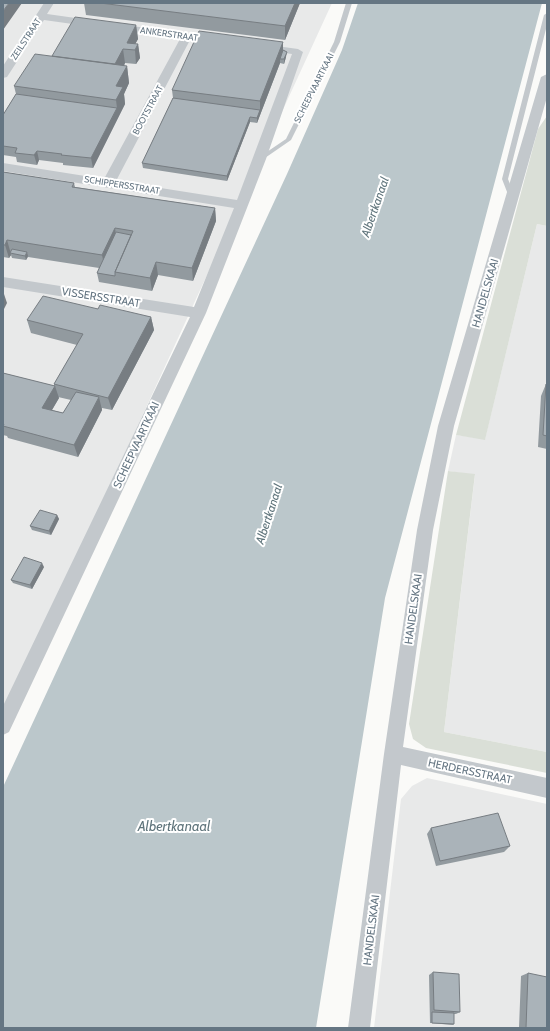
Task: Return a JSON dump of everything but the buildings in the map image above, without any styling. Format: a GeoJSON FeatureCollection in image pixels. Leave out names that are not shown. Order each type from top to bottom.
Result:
{"type":"FeatureCollection","features":[{"type":"Feature","properties":{"kind":"street","name":"ZEILSTRAAT"},"geometry":{"type":"LineString","coordinates":[[3,75],[50,3]]}},
{"type":"Feature","properties":{"kind":"street","name":"ANKERSTRAAT"},"geometry":{"type":"LineString","coordinates":[[41,16],[230,43]]}},
{"type":"Feature","properties":{"kind":"street","name":"BOOTSTRAAT"},"geometry":{"type":"LineString","coordinates":[[109,182],[186,37]]}},
{"type":"Feature","properties":{"kind":"street","name":"SCHEEPVAARTKAAI"},"geometry":{"type":"LineString","coordinates":[[3,726],[199,312],[260,159],[298,52],[253,46]]}},
{"type":"Feature","properties":{"kind":"street","name":"HANDELSKAAI"},"geometry":{"type":"LineString","coordinates":[[359,1028],[392,754],[424,530],[446,426],[547,77]]}},
{"type":"Feature","properties":{"kind":"street","name":"SCHIPPERSSTRAAT"},"geometry":{"type":"LineString","coordinates":[[3,167],[109,182],[242,205]]}},
{"type":"Feature","properties":{"kind":"street","name":"VISSERSSTRAAT"},"geometry":{"type":"LineString","coordinates":[[3,282],[199,312]]}},
{"type":"Feature","properties":{"kind":"street","name":"HERDERSSTRAAT"},"geometry":{"type":"LineString","coordinates":[[392,754],[547,788]]}},
{"type":"Feature","properties":{"kind":"lane","name":"SCHEEPVAARTKAAI"},"geometry":{"type":"LineString","coordinates":[[260,159],[288,140],[337,42],[349,3]]}},
{"type":"Feature","properties":{"kind":"lane"},"geometry":{"type":"LineString","coordinates":[[512,198],[505,179],[547,15]]}},
{"type":"Feature","properties":{"kind":"shaded area"},"geometry":{"type":"Polygon","coordinates":[[[3,3],[332,3],[3,719],[3,3]]]}},
{"type":"Feature","properties":{"kind":"shaded area"},"geometry":{"type":"Polygon","coordinates":[[[547,116],[547,226],[537,224],[485,440],[456,435],[538,129],[547,116]]]}},
{"type":"Feature","properties":{"kind":"shaded area"},"geometry":{"type":"Polygon","coordinates":[[[537,224],[547,226],[547,752],[444,732],[475,475],[448,471],[456,435],[485,439],[537,224]]]}},
{"type":"Feature","properties":{"kind":"shaded area"},"geometry":{"type":"Polygon","coordinates":[[[448,471],[475,474],[444,732],[547,752],[547,773],[426,748],[413,739],[409,724],[448,471]]]}},
{"type":"Feature","properties":{"kind":"shaded area"},"geometry":{"type":"Polygon","coordinates":[[[427,778],[547,804],[547,1028],[374,1028],[401,799],[412,786],[427,778]]]}},
{"type":"Feature","properties":{"kind":"water","name":"Albertkanaal"},"geometry":{"type":"Polygon","coordinates":[[[358,3],[542,3],[385,598],[316,1028],[3,1028],[3,787],[287,174],[342,50],[358,3]]]}}]}
